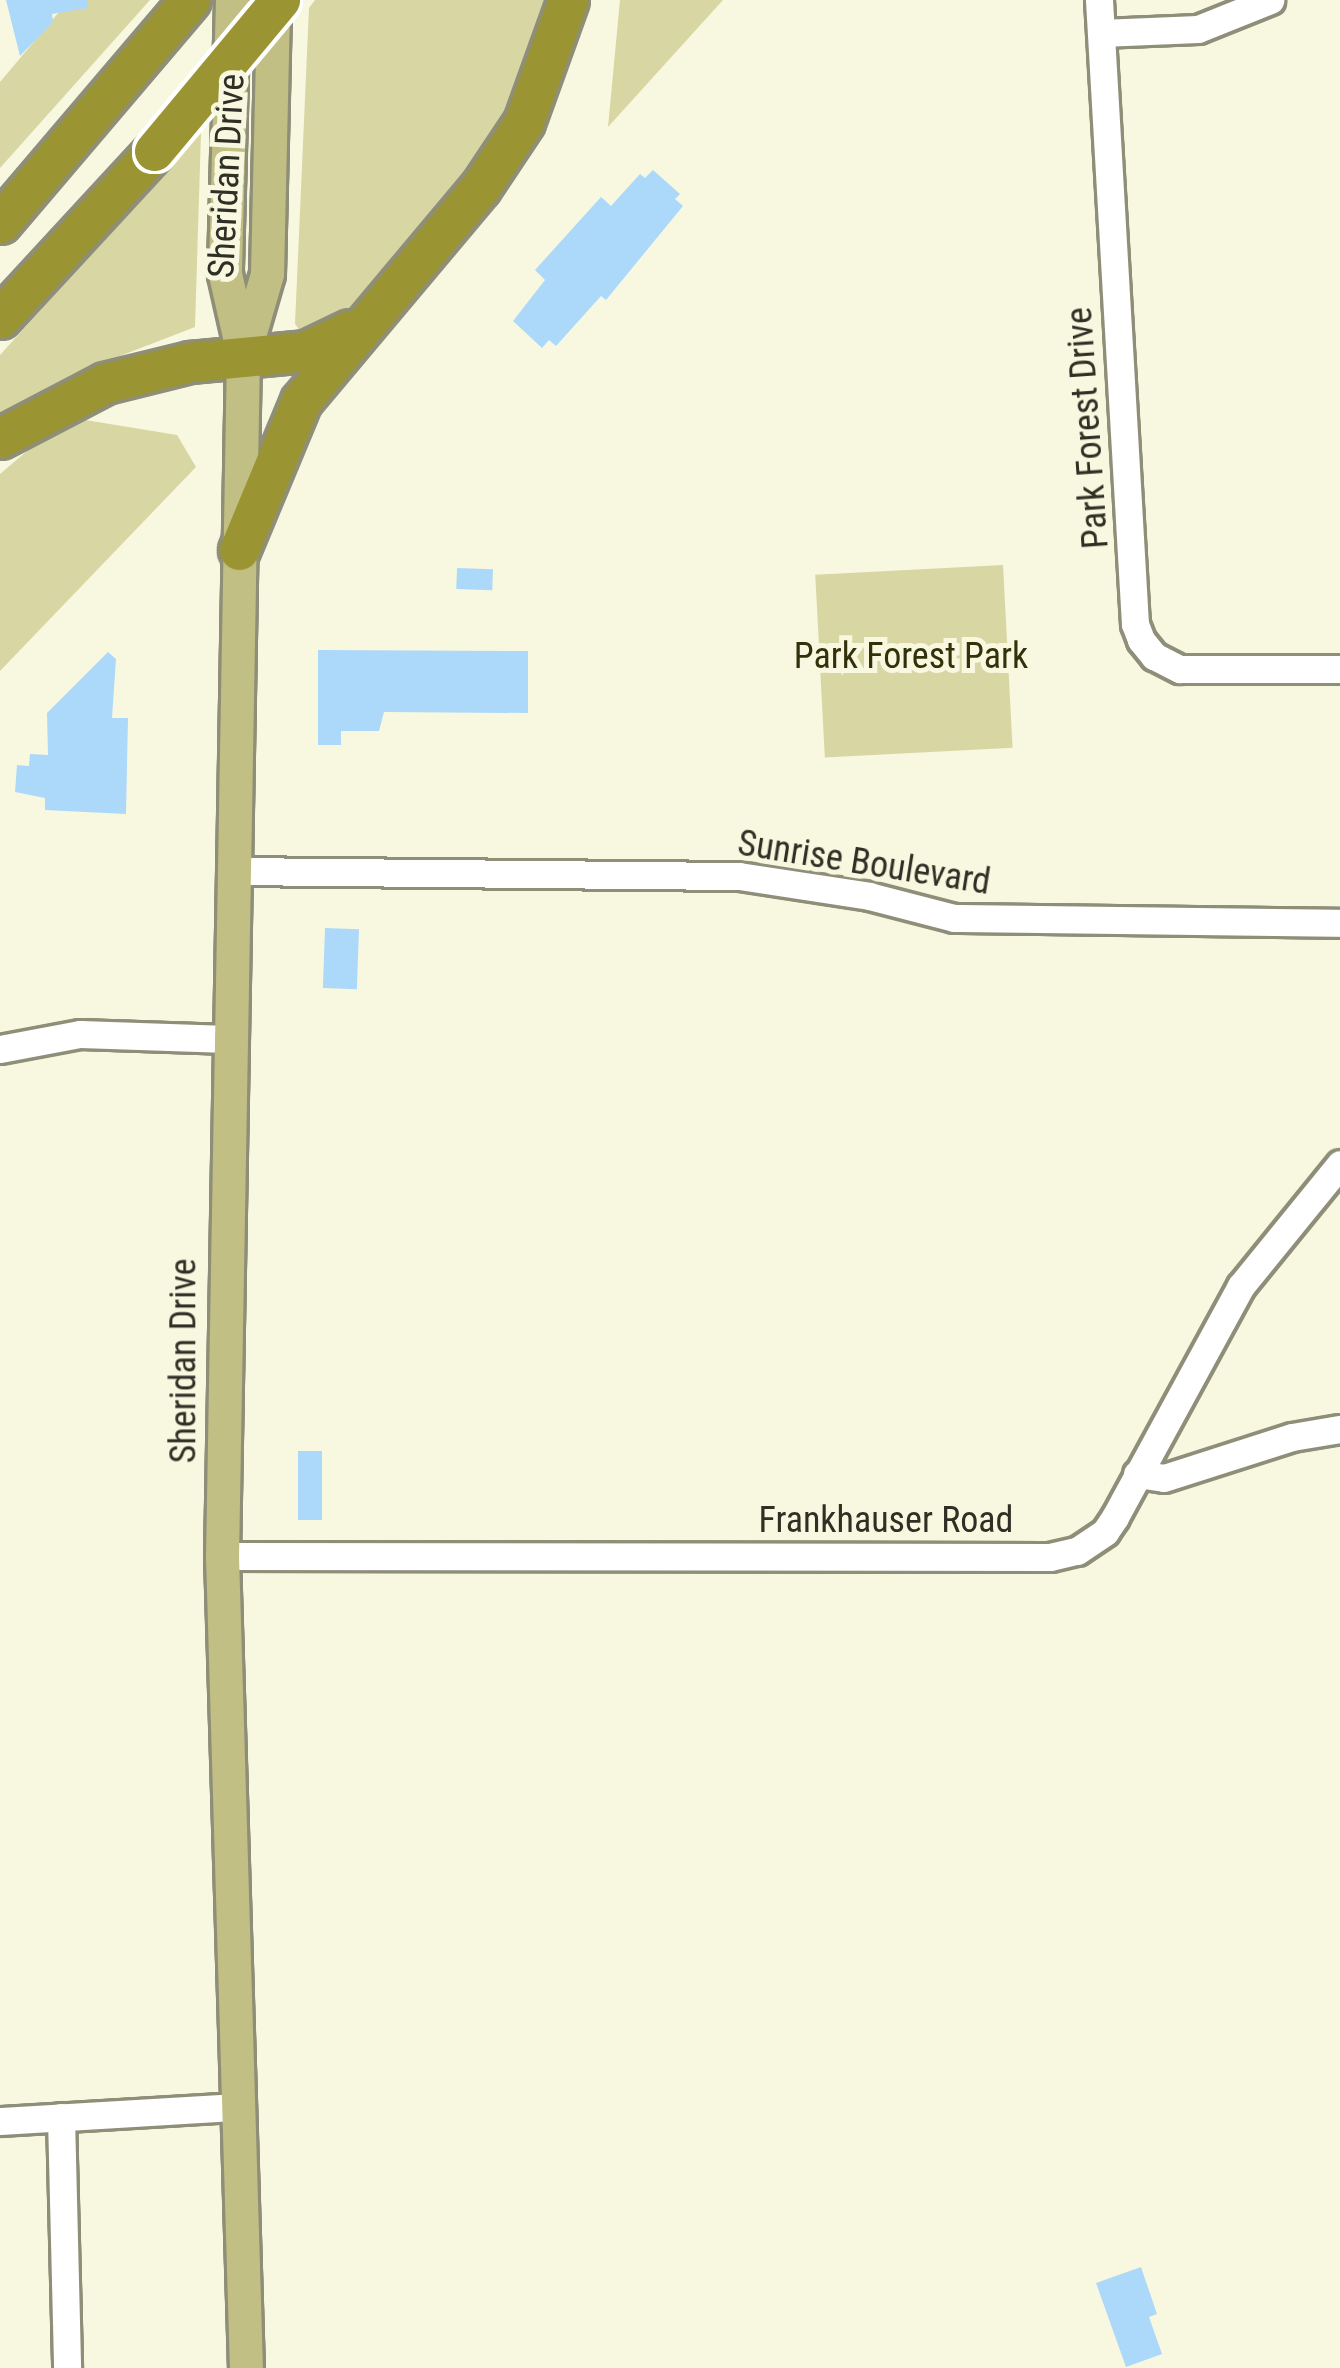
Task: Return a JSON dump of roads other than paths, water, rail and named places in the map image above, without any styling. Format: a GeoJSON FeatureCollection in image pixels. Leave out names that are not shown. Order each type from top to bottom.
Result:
{"type":"FeatureCollection","features":[{"type":"Feature","properties":{"kind":"highway"},"geometry":{"type":"LineString","coordinates":[[0,318],[154,152],[276,0]]}},
{"type":"Feature","properties":{"kind":"highway"},"geometry":{"type":"LineString","coordinates":[[239,550],[289,421],[364,322],[480,188],[524,122],[568,0]]}},
{"type":"Feature","properties":{"kind":"highway"},"geometry":{"type":"LineString","coordinates":[[0,223],[179,14]]}},
{"type":"Feature","properties":{"kind":"highway"},"geometry":{"type":"LineString","coordinates":[[0,198],[122,85]]}},
{"type":"Feature","properties":{"kind":"highway"},"geometry":{"type":"LineString","coordinates":[[0,438],[105,383],[243,354],[319,348],[364,322]]}},
{"type":"Feature","properties":{"kind":"main road","name":"Sheridan Drive"},"geometry":{"type":"LineString","coordinates":[[232,0],[225,274],[243,354],[222,1556],[246,2368]]}},
{"type":"Feature","properties":{"kind":"main road","name":"Sheridan Drive"},"geometry":{"type":"LineString","coordinates":[[243,354],[267,274],[276,0]]}},
{"type":"Feature","properties":{"kind":"street","name":"Park Forest Drive"},"geometry":{"type":"LineString","coordinates":[[1099,0],[1135,624],[1154,656],[1180,669],[1340,669]]}},
{"type":"Feature","properties":{"kind":"street"},"geometry":{"type":"LineString","coordinates":[[1101,33],[1198,29],[1248,14],[1270,0]]}},
{"type":"Feature","properties":{"kind":"street","name":"Sunrise Boulevard"},"geometry":{"type":"LineString","coordinates":[[232,871],[739,876],[974,920],[1340,923]]}},
{"type":"Feature","properties":{"kind":"street"},"geometry":{"type":"LineString","coordinates":[[0,1049],[80,1034],[228,1039]]}},
{"type":"Feature","properties":{"kind":"street","name":"Frankhauser Road"},"geometry":{"type":"LineString","coordinates":[[222,1556],[1057,1556],[1105,1532],[1226,1309],[1270,1246],[1340,1164]]}},
{"type":"Feature","properties":{"kind":"street"},"geometry":{"type":"LineString","coordinates":[[1137,1474],[1164,1478],[1292,1437],[1340,1429]]}},
{"type":"Feature","properties":{"kind":"street"},"geometry":{"type":"LineString","coordinates":[[0,2122],[237,2107]]}},
{"type":"Feature","properties":{"kind":"street"},"geometry":{"type":"LineString","coordinates":[[61,2117],[67,2368]]}},
{"type":"Feature","properties":{"kind":"park label","name":"Park Forest Park"},"geometry":{"type":"Point","coordinates":[911,657]}}]}
